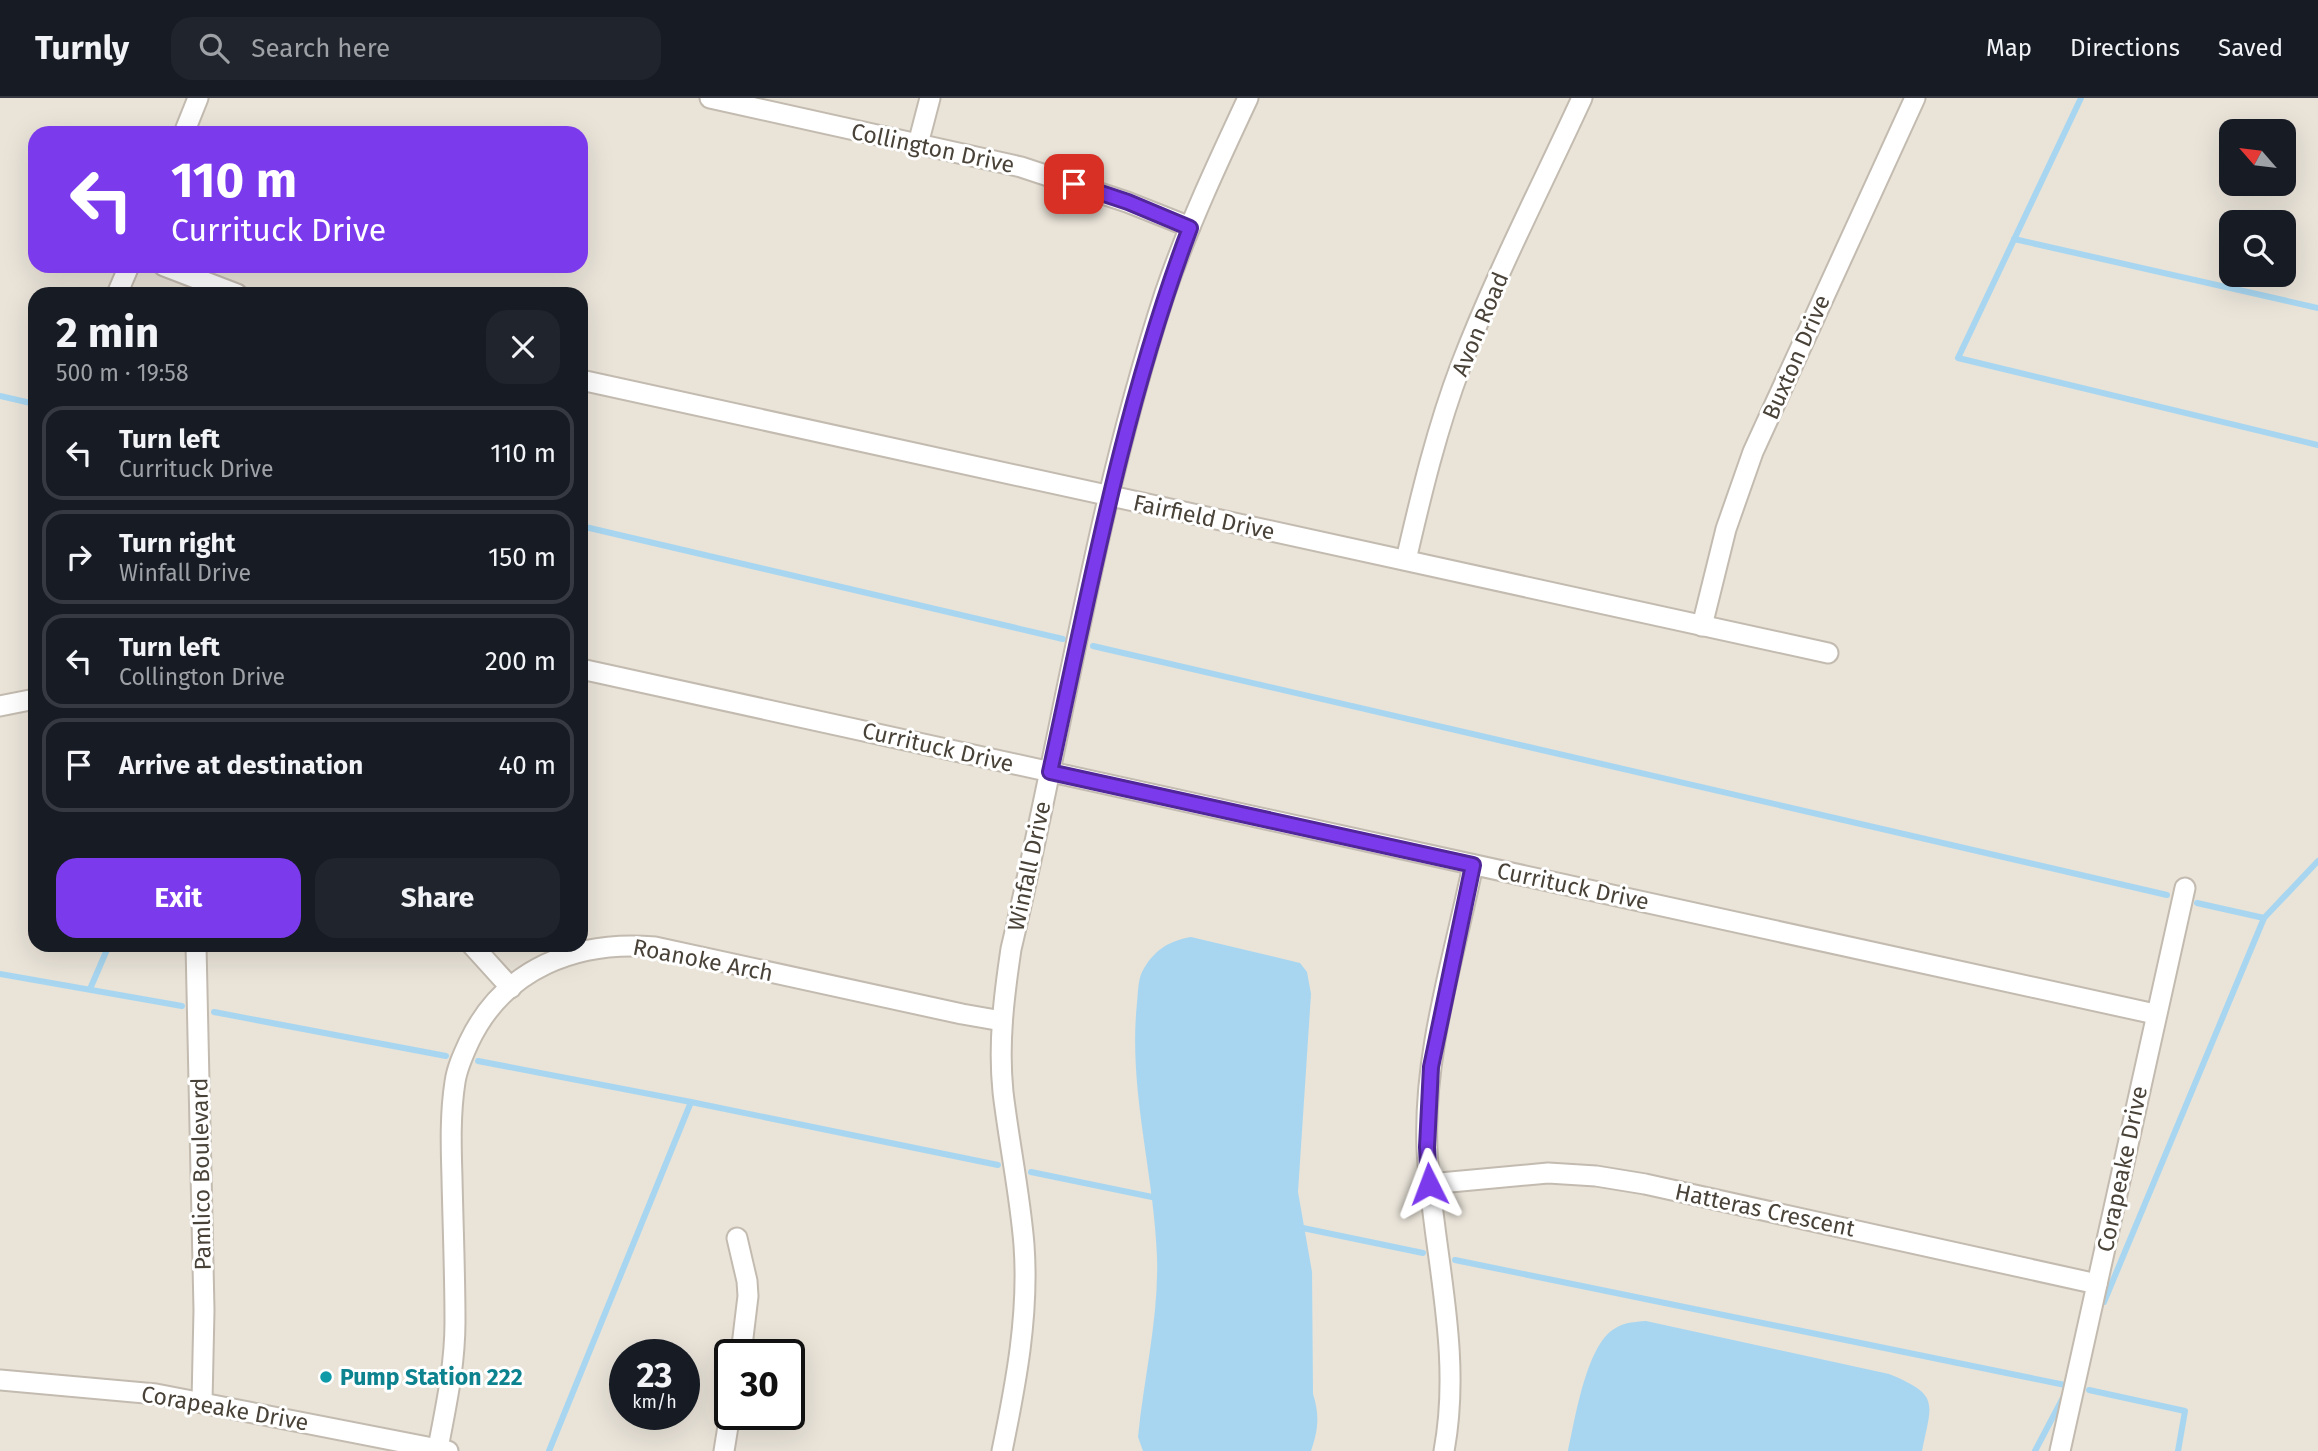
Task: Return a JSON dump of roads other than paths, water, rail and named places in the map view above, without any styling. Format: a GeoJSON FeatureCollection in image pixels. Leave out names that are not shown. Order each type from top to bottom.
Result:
{"type":"FeatureCollection","features":[{"type":"Feature","properties":{"kind":"street"},"geometry":{"type":"LineString","coordinates":[[187,126],[198,98]]}},
{"type":"Feature","properties":{"kind":"street","name":"Collington Drive"},"geometry":{"type":"LineString","coordinates":[[710,98],[1021,167],[1128,202],[1190,228]]}},
{"type":"Feature","properties":{"kind":"street"},"geometry":{"type":"LineString","coordinates":[[918,144],[930,98]]}},
{"type":"Feature","properties":{"kind":"street","name":"Winfall Drive"},"geometry":{"type":"LineString","coordinates":[[1002,1451],[1021,1350],[1025,1272],[1020,1206],[1003,1091],[1003,1000],[1011,949],[1110,497],[1143,365],[1166,291],[1190,228],[1248,98]]}},
{"type":"Feature","properties":{"kind":"street","name":"Avon Road"},"geometry":{"type":"LineString","coordinates":[[1406,560],[1421,497],[1461,366],[1581,98]]}},
{"type":"Feature","properties":{"kind":"street","name":"Buxton Drive"},"geometry":{"type":"LineString","coordinates":[[1702,626],[1726,529],[1754,452],[1915,98]]}},
{"type":"Feature","properties":{"kind":"street"},"geometry":{"type":"LineString","coordinates":[[182,273],[219,287]]}},
{"type":"Feature","properties":{"kind":"street","name":"Fairfield Drive"},"geometry":{"type":"LineString","coordinates":[[588,382],[1828,653]]}},
{"type":"Feature","properties":{"kind":"street","name":"Currituck Drive"},"geometry":{"type":"LineString","coordinates":[[588,671],[2155,1014]]}},
{"type":"Feature","properties":{"kind":"street"},"geometry":{"type":"LineString","coordinates":[[0,706],[28,700]]}},
{"type":"Feature","properties":{"kind":"street"},"geometry":{"type":"LineString","coordinates":[[1444,1451],[1451,1392],[1448,1318],[1429,1184],[1427,1147],[1431,1067],[1473,865]]}},
{"type":"Feature","properties":{"kind":"street","name":"Corapeake Drive"},"geometry":{"type":"LineString","coordinates":[[2060,1451],[2185,888]]}},
{"type":"Feature","properties":{"kind":"street","name":"Roanoke Arch"},"geometry":{"type":"LineString","coordinates":[[588,950],[625,944],[655,947],[1002,1021]]}},
{"type":"Feature","properties":{"kind":"street","name":"Pamlico Boulevard"},"geometry":{"type":"LineString","coordinates":[[196,952],[204,1310],[202,1402]]}},
{"type":"Feature","properties":{"kind":"street"},"geometry":{"type":"LineString","coordinates":[[478,952],[511,988]]}},
{"type":"Feature","properties":{"kind":"street","name":"Roanoke Arch"},"geometry":{"type":"LineString","coordinates":[[443,1450],[454,1363],[451,1120],[455,1080],[474,1033],[485,1016],[511,988],[546,963],[575,952]]}},
{"type":"Feature","properties":{"kind":"street","name":"Hatteras Crescent"},"geometry":{"type":"LineString","coordinates":[[1429,1184],[1521,1174],[1596,1176],[1658,1187],[2096,1284]]}},
{"type":"Feature","properties":{"kind":"street"},"geometry":{"type":"LineString","coordinates":[[737,1238],[748,1296],[743,1339]]}},
{"type":"Feature","properties":{"kind":"street","name":"Corapeake Drive"},"geometry":{"type":"LineString","coordinates":[[0,1380],[117,1390],[202,1402],[443,1450]]}},
{"type":"Feature","properties":{"kind":"street"},"geometry":{"type":"LineString","coordinates":[[724,1451],[727,1430]]}},
{"type":"Feature","properties":{"kind":"water"},"geometry":{"type":"Polygon","coordinates":[[[1191,937],[1300,963],[1307,972],[1311,994],[1298,1192],[1312,1272],[1313,1394],[1317,1430],[1311,1451],[1143,1451],[1138,1437],[1153,1324],[1157,1257],[1136,1067],[1138,987],[1142,972],[1156,953],[1168,944],[1191,937]]]}},
{"type":"Feature","properties":{"kind":"water"},"geometry":{"type":"Polygon","coordinates":[[[1646,1321],[1889,1374],[1905,1381],[1917,1388],[1928,1402],[1928,1421],[1922,1451],[1568,1451],[1583,1385],[1596,1351],[1614,1329],[1629,1323],[1646,1321]]]}},
{"type":"Feature","properties":{"kind":"waterway"},"geometry":{"type":"LineString","coordinates":[[2081,98],[1958,358],[2318,445]]}},
{"type":"Feature","properties":{"kind":"waterway"},"geometry":{"type":"LineString","coordinates":[[2014,239],[2318,308]]}},
{"type":"Feature","properties":{"kind":"waterway"},"geometry":{"type":"LineString","coordinates":[[0,396],[28,402]]}},
{"type":"Feature","properties":{"kind":"waterway"},"geometry":{"type":"LineString","coordinates":[[588,528],[1063,639]]}},
{"type":"Feature","properties":{"kind":"waterway"},"geometry":{"type":"LineString","coordinates":[[1093,646],[2167,895]]}},
{"type":"Feature","properties":{"kind":"waterway"},"geometry":{"type":"LineString","coordinates":[[2104,1302],[2264,918],[2318,861]]}},
{"type":"Feature","properties":{"kind":"waterway"},"geometry":{"type":"LineString","coordinates":[[2197,903],[2264,918]]}},
{"type":"Feature","properties":{"kind":"waterway"},"geometry":{"type":"LineString","coordinates":[[90,989],[106,952]]}},
{"type":"Feature","properties":{"kind":"waterway"},"geometry":{"type":"LineString","coordinates":[[0,974],[182,1006]]}},
{"type":"Feature","properties":{"kind":"waterway"},"geometry":{"type":"LineString","coordinates":[[214,1012],[446,1056]]}},
{"type":"Feature","properties":{"kind":"waterway"},"geometry":{"type":"LineString","coordinates":[[478,1061],[998,1165]]}},
{"type":"Feature","properties":{"kind":"waterway"},"geometry":{"type":"LineString","coordinates":[[549,1451],[691,1102]]}},
{"type":"Feature","properties":{"kind":"waterway"},"geometry":{"type":"LineString","coordinates":[[1031,1172],[1157,1198]]}},
{"type":"Feature","properties":{"kind":"waterway"},"geometry":{"type":"LineString","coordinates":[[1298,1227],[1423,1253]]}},
{"type":"Feature","properties":{"kind":"waterway"},"geometry":{"type":"LineString","coordinates":[[1455,1260],[2070,1386]]}},
{"type":"Feature","properties":{"kind":"waterway"},"geometry":{"type":"LineString","coordinates":[[2089,1390],[2185,1411],[2178,1451]]}},
{"type":"Feature","properties":{"kind":"waterway"},"geometry":{"type":"LineString","coordinates":[[2035,1451],[2065,1394]]}},
{"type":"Feature","properties":{"kind":"place","name":"Pump Station 222"},"geometry":{"type":"Point","coordinates":[326,1377]}}]}
